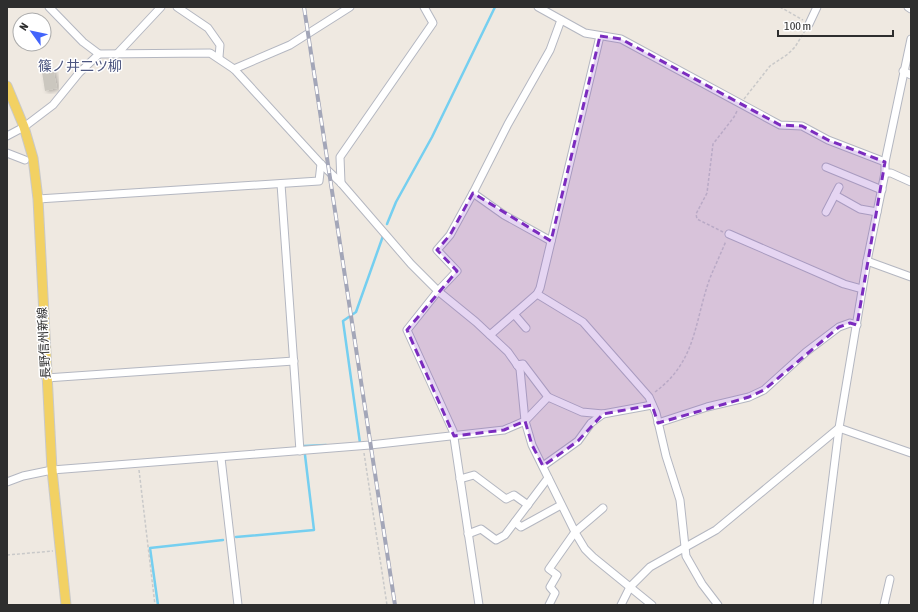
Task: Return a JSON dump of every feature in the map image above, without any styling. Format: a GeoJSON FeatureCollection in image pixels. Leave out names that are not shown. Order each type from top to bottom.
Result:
{"type":"FeatureCollection","features":[{"type":"Feature","properties":{"kind":"main road","name":"長野信州新線"},"geometry":{"type":"LineString","coordinates":[[7,86],[24,127],[33,158],[38,199],[46,378],[52,470],[59,551],[66,605]]}},
{"type":"Feature","properties":{"kind":"street"},"geometry":{"type":"LineString","coordinates":[[49,7],[83,42],[99,54],[210,53],[219,57],[234,68],[321,164],[341,183],[411,264],[438,291],[476,322],[508,352],[520,369],[523,380],[525,421],[532,445],[575,532],[585,549],[593,557],[652,605]]}},
{"type":"Feature","properties":{"kind":"street"},"geometry":{"type":"LineString","coordinates":[[117,54],[161,7]]}},
{"type":"Feature","properties":{"kind":"street"},"geometry":{"type":"LineString","coordinates":[[178,7],[208,28],[220,45],[219,57]]}},
{"type":"Feature","properties":{"kind":"street"},"geometry":{"type":"LineString","coordinates":[[234,68],[290,45],[350,7]]}},
{"type":"Feature","properties":{"kind":"street"},"geometry":{"type":"LineString","coordinates":[[341,183],[340,156],[433,23],[424,7]]}},
{"type":"Feature","properties":{"kind":"street"},"geometry":{"type":"LineString","coordinates":[[538,7],[585,33],[621,39],[780,125],[802,126],[828,140],[885,162]]}},
{"type":"Feature","properties":{"kind":"street"},"geometry":{"type":"LineString","coordinates":[[809,24],[817,7]]}},
{"type":"Feature","properties":{"kind":"street"},"geometry":{"type":"LineString","coordinates":[[479,605],[454,436],[407,330],[438,291],[457,271],[436,250],[450,235],[473,193],[508,124],[550,50],[561,20]]}},
{"type":"Feature","properties":{"kind":"street"},"geometry":{"type":"LineString","coordinates":[[490,336],[537,294],[600,36]]}},
{"type":"Feature","properties":{"kind":"street"},"geometry":{"type":"LineString","coordinates":[[817,605],[839,428],[862,289],[882,190],[885,162],[903,71],[911,39]]}},
{"type":"Feature","properties":{"kind":"street"},"geometry":{"type":"LineString","coordinates":[[7,136],[24,127],[54,105],[79,73],[99,54]]}},
{"type":"Feature","properties":{"kind":"street"},"geometry":{"type":"LineString","coordinates":[[903,71],[911,75]]}},
{"type":"Feature","properties":{"kind":"street"},"geometry":{"type":"LineString","coordinates":[[7,153],[25,160]]}},
{"type":"Feature","properties":{"kind":"street"},"geometry":{"type":"LineString","coordinates":[[38,199],[319,181],[321,164]]}},
{"type":"Feature","properties":{"kind":"street"},"geometry":{"type":"LineString","coordinates":[[826,167],[882,190]]}},
{"type":"Feature","properties":{"kind":"street"},"geometry":{"type":"LineString","coordinates":[[885,173],[891,173],[911,182]]}},
{"type":"Feature","properties":{"kind":"street"},"geometry":{"type":"LineString","coordinates":[[281,184],[300,451]]}},
{"type":"Feature","properties":{"kind":"street"},"geometry":{"type":"LineString","coordinates":[[826,212],[840,187]]}},
{"type":"Feature","properties":{"kind":"street"},"geometry":{"type":"LineString","coordinates":[[473,193],[504,215],[551,241]]}},
{"type":"Feature","properties":{"kind":"street"},"geometry":{"type":"LineString","coordinates":[[835,195],[860,208],[877,212]]}},
{"type":"Feature","properties":{"kind":"street"},"geometry":{"type":"LineString","coordinates":[[729,234],[844,284],[862,289]]}},
{"type":"Feature","properties":{"kind":"street"},"geometry":{"type":"LineString","coordinates":[[868,261],[911,277]]}},
{"type":"Feature","properties":{"kind":"street"},"geometry":{"type":"LineString","coordinates":[[537,294],[583,322],[649,397],[680,500],[686,556],[691,567],[718,605]]}},
{"type":"Feature","properties":{"kind":"street"},"geometry":{"type":"LineString","coordinates":[[514,314],[526,328]]}},
{"type":"Feature","properties":{"kind":"street"},"geometry":{"type":"LineString","coordinates":[[658,423],[707,407],[749,397],[764,390],[806,352],[839,327],[850,323],[857,325]]}},
{"type":"Feature","properties":{"kind":"street"},"geometry":{"type":"LineString","coordinates":[[46,378],[294,361]]}},
{"type":"Feature","properties":{"kind":"street"},"geometry":{"type":"LineString","coordinates":[[517,365],[523,364],[548,396],[582,412],[603,414],[652,404]]}},
{"type":"Feature","properties":{"kind":"street"},"geometry":{"type":"LineString","coordinates":[[7,482],[23,476],[52,470],[221,458],[504,430],[525,421],[548,396]]}},
{"type":"Feature","properties":{"kind":"street"},"geometry":{"type":"LineString","coordinates":[[543,466],[578,441],[591,423],[603,414]]}},
{"type":"Feature","properties":{"kind":"street"},"geometry":{"type":"LineString","coordinates":[[839,428],[911,453]]}},
{"type":"Feature","properties":{"kind":"street"},"geometry":{"type":"LineString","coordinates":[[621,605],[630,587],[650,567],[716,530],[839,428]]}},
{"type":"Feature","properties":{"kind":"street"},"geometry":{"type":"LineString","coordinates":[[221,458],[238,605]]}},
{"type":"Feature","properties":{"kind":"street"},"geometry":{"type":"LineString","coordinates":[[460,479],[474,476],[506,499],[514,495],[528,506]]}},
{"type":"Feature","properties":{"kind":"street"},"geometry":{"type":"LineString","coordinates":[[468,534],[481,530],[496,540],[505,535],[548,478]]}},
{"type":"Feature","properties":{"kind":"street"},"geometry":{"type":"LineString","coordinates":[[515,522],[521,527],[561,505]]}},
{"type":"Feature","properties":{"kind":"street"},"geometry":{"type":"LineString","coordinates":[[549,605],[554,598],[555,593],[550,587],[557,575],[549,569],[575,532],[603,508]]}},
{"type":"Feature","properties":{"kind":"street"},"geometry":{"type":"LineString","coordinates":[[884,605],[890,579]]}},
{"type":"Feature","properties":{"kind":"path"},"geometry":{"type":"LineString","coordinates":[[649,397],[670,381],[693,342],[710,279],[729,234],[697,219],[696,214],[707,193],[713,144],[734,117],[740,103],[770,66],[788,54],[795,47],[809,24],[780,7]]}},
{"type":"Feature","properties":{"kind":"path"},"geometry":{"type":"LineString","coordinates":[[363,445],[387,605]]}},
{"type":"Feature","properties":{"kind":"path"},"geometry":{"type":"LineString","coordinates":[[138,464],[156,605]]}},
{"type":"Feature","properties":{"kind":"path"},"geometry":{"type":"LineString","coordinates":[[7,555],[59,551]]}},
{"type":"Feature","properties":{"kind":"highlighted area"},"geometry":{"type":"Polygon","coordinates":[[[600,36],[621,39],[780,125],[802,126],[828,140],[885,162],[857,325],[850,323],[839,327],[764,390],[749,397],[658,423],[652,405],[603,414],[578,441],[543,466],[532,445],[525,421],[504,430],[454,436],[407,330],[457,271],[437,250],[450,235],[473,193],[551,241],[600,36]]]}},
{"type":"Feature","properties":{"kind":"building"},"geometry":{"type":"Polygon","coordinates":[[[53,69],[57,88],[45,91],[42,72],[53,69]]]}},
{"type":"Feature","properties":{"kind":"waterway"},"geometry":{"type":"LineString","coordinates":[[387,224],[396,202],[432,137],[495,7]]}},
{"type":"Feature","properties":{"kind":"waterway"},"geometry":{"type":"LineString","coordinates":[[359,443],[343,321],[356,312],[383,236]]}},
{"type":"Feature","properties":{"kind":"waterway"},"geometry":{"type":"LineString","coordinates":[[304,446],[326,445]]}},
{"type":"Feature","properties":{"kind":"waterway"},"geometry":{"type":"LineString","coordinates":[[236,537],[314,530],[305,455]]}},
{"type":"Feature","properties":{"kind":"waterway"},"geometry":{"type":"LineString","coordinates":[[158,605],[150,548],[223,540]]}},
{"type":"Feature","properties":{"kind":"railway"},"geometry":{"type":"LineString","coordinates":[[304,7],[395,605]]}},
{"type":"Feature","properties":{"kind":"district","name":"篠ノ井二ツ柳"},"geometry":{"type":"Point","coordinates":[80,66]}}]}
